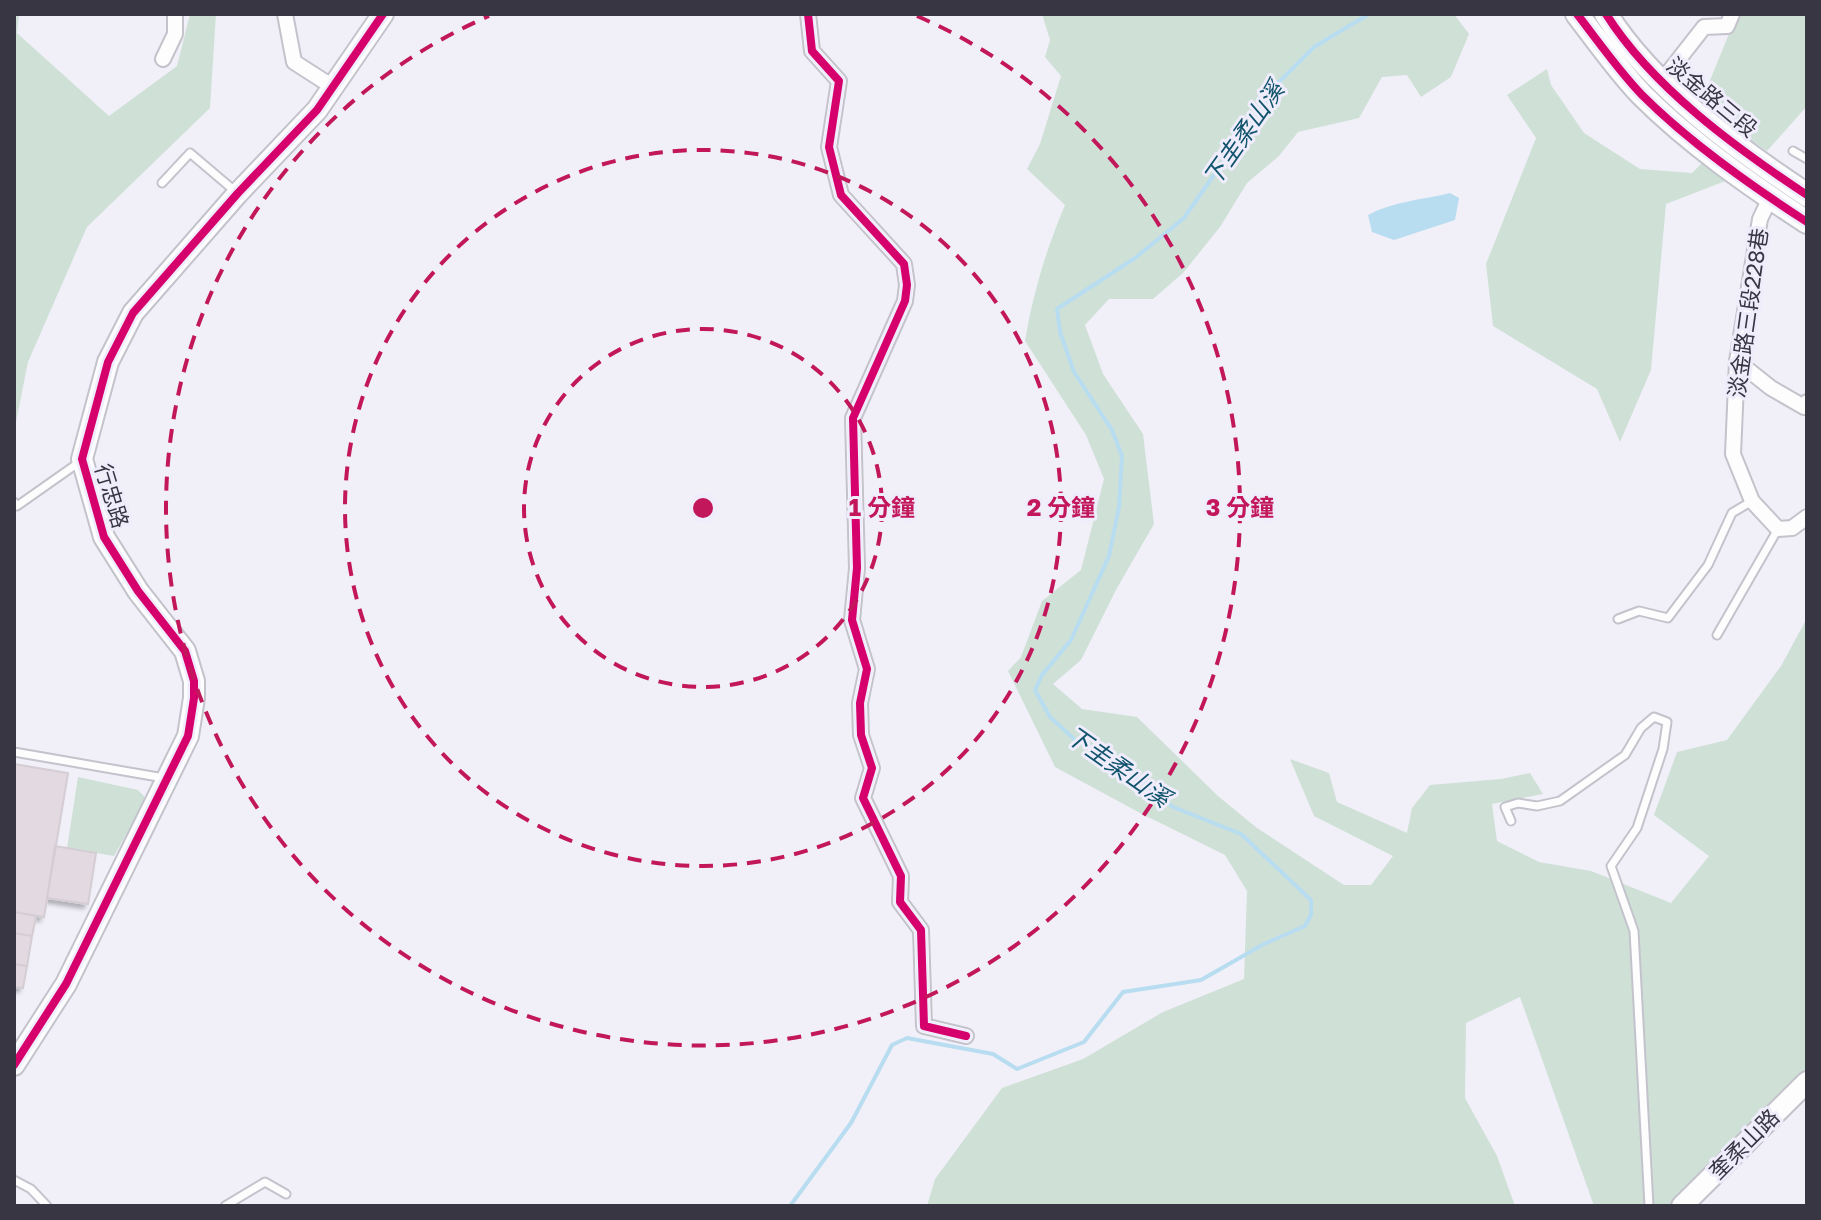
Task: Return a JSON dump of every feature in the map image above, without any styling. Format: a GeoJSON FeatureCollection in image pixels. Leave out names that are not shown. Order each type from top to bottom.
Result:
{"type":"FeatureCollection","features":[{"type":"Feature","properties":{"kind":"main road","name":"淡金路三段"},"geometry":{"type":"LineString","coordinates":[[1577,14],[1643,95],[1770,198],[1807,222]]}},
{"type":"Feature","properties":{"kind":"main road","name":"淡金路三段"},"geometry":{"type":"LineString","coordinates":[[1606,14],[1661,82],[1707,121],[1807,195]]}},
{"type":"Feature","properties":{"kind":"street"},"geometry":{"type":"LineString","coordinates":[[163,59],[175,34],[175,14]]}},
{"type":"Feature","properties":{"kind":"street"},"geometry":{"type":"LineString","coordinates":[[285,14],[294,62],[333,87]]}},
{"type":"Feature","properties":{"kind":"street","name":"行忠路"},"geometry":{"type":"LineString","coordinates":[[14,1065],[66,984],[188,736],[194,707],[194,681],[185,651],[138,591],[104,537],[82,459],[108,362],[133,313],[238,193],[317,110],[383,14]]}},
{"type":"Feature","properties":{"kind":"street"},"geometry":{"type":"LineString","coordinates":[[808,14],[812,51],[839,81],[829,147],[841,195],[904,264],[907,285],[905,301],[853,418],[857,568],[852,620],[867,669],[860,703],[861,735],[872,768],[863,798],[901,876],[900,902],[921,930],[924,1026],[966,1036]]}},
{"type":"Feature","properties":{"kind":"street"},"geometry":{"type":"LineString","coordinates":[[1661,82],[1704,27],[1727,26],[1732,14]]}},
{"type":"Feature","properties":{"kind":"street","name":"淡金路三段228巷"},"geometry":{"type":"LineString","coordinates":[[1770,198],[1760,219],[1737,361],[1733,454],[1752,501],[1778,529]]}},
{"type":"Feature","properties":{"kind":"street"},"geometry":{"type":"LineString","coordinates":[[1737,361],[1771,388],[1804,407],[1807,402]]}},
{"type":"Feature","properties":{"kind":"street"},"geometry":{"type":"LineString","coordinates":[[1778,529],[1792,528],[1807,517]]}},
{"type":"Feature","properties":{"kind":"street","name":"奎柔山路"},"geometry":{"type":"LineString","coordinates":[[1682,1206],[1807,1082]]}},
{"type":"Feature","properties":{"kind":"lane"},"geometry":{"type":"LineString","coordinates":[[1793,151],[1807,159]]}},
{"type":"Feature","properties":{"kind":"lane"},"geometry":{"type":"LineString","coordinates":[[162,183],[190,153],[238,193]]}},
{"type":"Feature","properties":{"kind":"lane"},"geometry":{"type":"LineString","coordinates":[[15,507],[82,459]]}},
{"type":"Feature","properties":{"kind":"lane"},"geometry":{"type":"LineString","coordinates":[[1618,619],[1639,611],[1668,618],[1708,565],[1732,513],[1752,501]]}},
{"type":"Feature","properties":{"kind":"lane"},"geometry":{"type":"LineString","coordinates":[[1717,635],[1778,529]]}},
{"type":"Feature","properties":{"kind":"lane"},"geometry":{"type":"LineString","coordinates":[[1511,821],[1505,807],[1518,803],[1537,806],[1560,801],[1625,755],[1641,728],[1654,717],[1667,722],[1663,749],[1637,828],[1611,866],[1634,931],[1649,1206]]}},
{"type":"Feature","properties":{"kind":"lane"},"geometry":{"type":"LineString","coordinates":[[14,752],[166,778]]}},
{"type":"Feature","properties":{"kind":"lane"},"geometry":{"type":"LineString","coordinates":[[14,1180],[31,1189],[47,1206]]}},
{"type":"Feature","properties":{"kind":"lane"},"geometry":{"type":"LineString","coordinates":[[225,1206],[265,1182],[286,1194]]}},
{"type":"Feature","properties":{"kind":"shaded area"},"geometry":{"type":"Polygon","coordinates":[[[14,14],[19,14],[17,33],[109,116],[177,66],[190,14],[216,14],[210,108],[87,227],[28,362],[14,432],[14,14]]]}},
{"type":"Feature","properties":{"kind":"shaded area"},"geometry":{"type":"Polygon","coordinates":[[[1042,14],[1454,14],[1469,34],[1451,77],[1421,97],[1407,75],[1382,77],[1359,118],[1298,132],[1279,156],[1247,183],[1220,227],[1183,273],[1153,299],[1109,299],[1085,325],[1103,374],[1143,434],[1154,524],[1081,660],[1053,684],[1082,709],[1137,717],[1218,796],[1257,828],[1344,885],[1371,885],[1393,856],[1314,816],[1290,759],[1329,773],[1337,802],[1407,833],[1412,808],[1430,785],[1501,779],[1530,773],[1543,794],[1492,804],[1497,841],[1539,862],[1591,871],[1671,903],[1709,856],[1654,815],[1677,752],[1727,740],[1781,666],[1807,618],[1807,1072],[1773,1100],[1671,1206],[1594,1206],[1520,997],[1466,1023],[1465,1098],[1497,1156],[1515,1206],[927,1206],[935,1179],[1002,1088],[1083,1059],[1163,1012],[1244,979],[1247,891],[1225,855],[1055,767],[1008,671],[1021,657],[1042,601],[1081,570],[1104,479],[1086,435],[1025,341],[1041,272],[1065,205],[1027,169],[1040,144],[1061,76],[1045,57],[1050,40],[1042,14]]]}},
{"type":"Feature","properties":{"kind":"shaded area"},"geometry":{"type":"Polygon","coordinates":[[[1737,14],[1807,14],[1807,106],[1767,151],[1730,126],[1702,100],[1737,14]]]}},
{"type":"Feature","properties":{"kind":"shaded area"},"geometry":{"type":"Polygon","coordinates":[[[1547,69],[1551,85],[1584,133],[1640,169],[1692,173],[1703,162],[1728,180],[1666,204],[1651,370],[1620,442],[1597,389],[1493,326],[1486,264],[1536,138],[1507,95],[1547,69]]]}},
{"type":"Feature","properties":{"kind":"shaded area"},"geometry":{"type":"Polygon","coordinates":[[[78,777],[138,790],[144,796],[144,803],[114,856],[67,848],[78,777]]]}},
{"type":"Feature","properties":{"kind":"water"},"geometry":{"type":"Polygon","coordinates":[[[1450,193],[1459,198],[1455,220],[1394,240],[1372,232],[1368,215],[1378,210],[1450,193]]]}},
{"type":"Feature","properties":{"kind":"building"},"geometry":{"type":"Polygon","coordinates":[[[14,764],[68,773],[44,917],[14,912],[14,764]]]}},
{"type":"Feature","properties":{"kind":"building"},"geometry":{"type":"Polygon","coordinates":[[[55,846],[96,853],[88,904],[47,898],[55,846]]]}},
{"type":"Feature","properties":{"kind":"building"},"geometry":{"type":"Polygon","coordinates":[[[14,912],[36,916],[32,936],[14,933],[14,912]]]}},
{"type":"Feature","properties":{"kind":"building"},"geometry":{"type":"Polygon","coordinates":[[[14,933],[32,936],[27,966],[14,964],[14,933]]]}},
{"type":"Feature","properties":{"kind":"building"},"geometry":{"type":"Polygon","coordinates":[[[14,964],[27,966],[23,988],[14,987],[14,964]]]}},
{"type":"Feature","properties":{"kind":"waterway","name":"下圭柔山溪"},"geometry":{"type":"LineString","coordinates":[[790,1206],[851,1123],[892,1045],[907,1038],[993,1054],[1017,1069],[1084,1042],[1123,992],[1201,980],[1264,944],[1305,926],[1311,915],[1311,900],[1241,834],[1173,807],[1119,763],[1074,739],[1050,717],[1035,690],[1042,675],[1071,640],[1109,556],[1119,507],[1122,456],[1112,430],[1074,372],[1060,332],[1057,309],[1135,258],[1184,218],[1277,84],[1314,47],[1369,14]]}},
{"type":"Feature","properties":{"kind":"cycle path"},"geometry":{"type":"LineString","coordinates":[[14,1065],[66,984],[188,736],[194,698],[194,681],[185,651],[138,591],[104,537],[82,459],[108,362],[133,313],[238,193],[317,110],[383,14]]}},
{"type":"Feature","properties":{"kind":"cycle path"},"geometry":{"type":"LineString","coordinates":[[808,14],[812,51],[839,81],[829,147],[841,195],[904,264],[907,285],[905,301],[853,418],[857,568],[852,620],[867,669],[860,703],[861,735],[872,768],[863,798],[901,876],[900,902],[921,930],[924,1026],[966,1036]]}},
{"type":"Feature","properties":{"kind":"cycle path"},"geometry":{"type":"LineString","coordinates":[[1577,14],[1625,76],[1661,113],[1721,163],[1807,222]]}},
{"type":"Feature","properties":{"kind":"cycle path"},"geometry":{"type":"LineString","coordinates":[[1606,14],[1625,41],[1671,91],[1724,136],[1807,195]]}}]}
